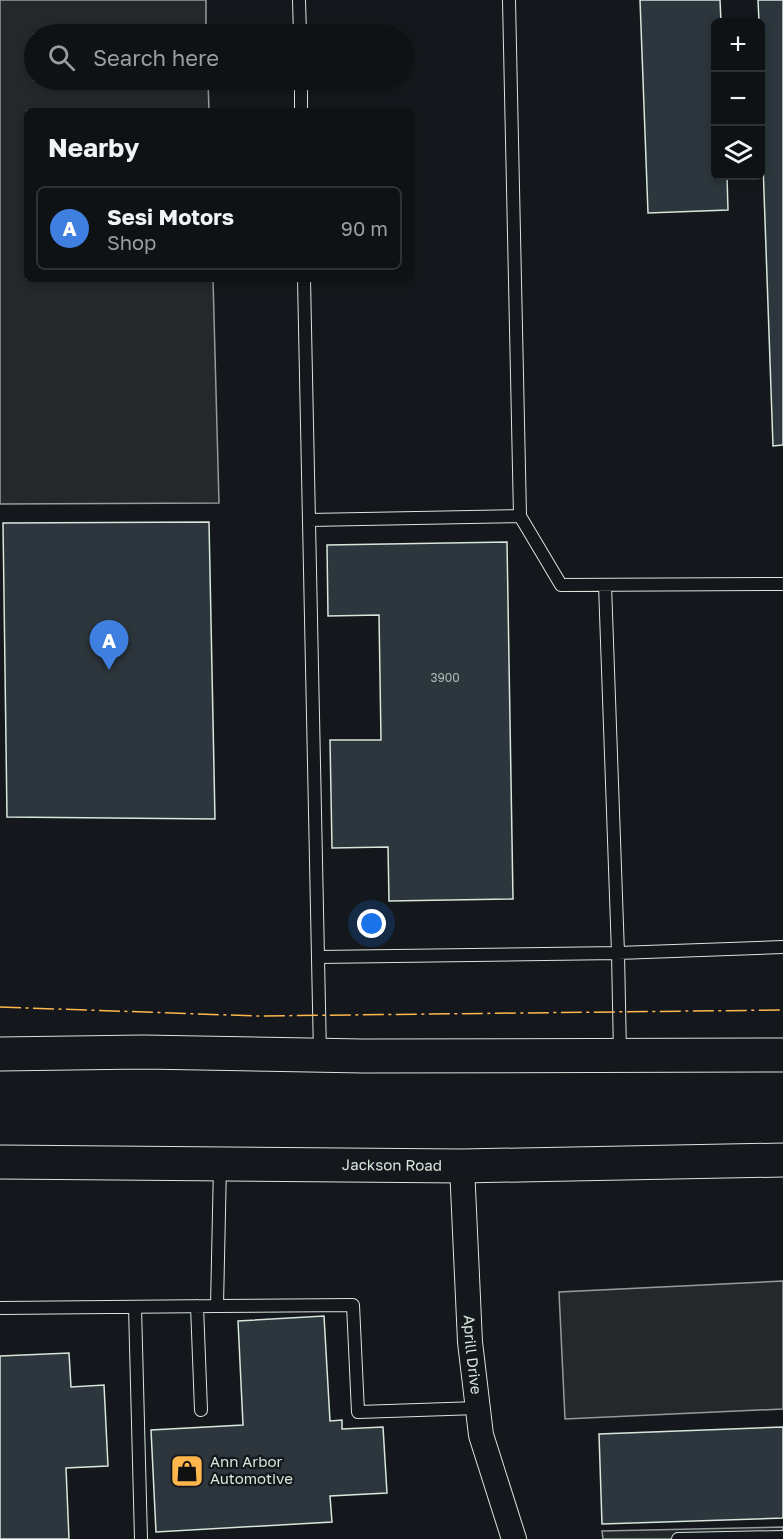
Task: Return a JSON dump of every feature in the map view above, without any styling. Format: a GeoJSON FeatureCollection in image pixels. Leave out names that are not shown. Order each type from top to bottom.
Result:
{"type":"FeatureCollection","features":[{"type":"Feature","properties":{"kind":"main road"},"geometry":{"type":"LineString","coordinates":[[0,1054],[143,1052],[320,1056],[783,1055]]}},
{"type":"Feature","properties":{"kind":"main road","name":"Jackson Road"},"geometry":{"type":"LineString","coordinates":[[0,1162],[462,1166],[783,1160]]}},
{"type":"Feature","properties":{"kind":"street","name":"Aprill Drive"},"geometry":{"type":"LineString","coordinates":[[462,1166],[470,1342],[481,1435],[514,1539]]}},
{"type":"Feature","properties":{"kind":"lane"},"geometry":{"type":"LineString","coordinates":[[299,0],[300,24]]}},
{"type":"Feature","properties":{"kind":"lane"},"geometry":{"type":"LineString","coordinates":[[509,0],[520,516],[561,585],[783,584]]}},
{"type":"Feature","properties":{"kind":"lane"},"geometry":{"type":"LineString","coordinates":[[301,90],[301,108]]}},
{"type":"Feature","properties":{"kind":"lane"},"geometry":{"type":"LineString","coordinates":[[304,282],[320,1056]]}},
{"type":"Feature","properties":{"kind":"lane"},"geometry":{"type":"LineString","coordinates":[[309,520],[520,516]]}},
{"type":"Feature","properties":{"kind":"lane"},"geometry":{"type":"LineString","coordinates":[[605,585],[620,1056]]}},
{"type":"Feature","properties":{"kind":"lane"},"geometry":{"type":"LineString","coordinates":[[318,957],[618,953],[783,947]]}},
{"type":"Feature","properties":{"kind":"lane"},"geometry":{"type":"LineString","coordinates":[[217,1306],[220,1164]]}},
{"type":"Feature","properties":{"kind":"lane"},"geometry":{"type":"LineString","coordinates":[[0,1308],[353,1305],[358,1412],[478,1408]]}},
{"type":"Feature","properties":{"kind":"lane"},"geometry":{"type":"LineString","coordinates":[[198,1306],[201,1410]]}},
{"type":"Feature","properties":{"kind":"lane"},"geometry":{"type":"LineString","coordinates":[[135,1307],[141,1539]]}},
{"type":"Feature","properties":{"kind":"lane"},"geometry":{"type":"LineString","coordinates":[[678,1539],[783,1537]]}},
{"type":"Feature","properties":{"kind":"shaded area"},"geometry":{"type":"Polygon","coordinates":[[[0,0],[206,0],[206,24],[24,24],[24,90],[208,90],[209,108],[24,108],[24,282],[213,282],[219,503],[0,504],[0,0]]]}},
{"type":"Feature","properties":{"kind":"shaded area"},"geometry":{"type":"Polygon","coordinates":[[[783,1281],[783,1409],[565,1419],[559,1292],[783,1281]]]}},
{"type":"Feature","properties":{"kind":"shaded area"},"geometry":{"type":"Polygon","coordinates":[[[783,1527],[783,1539],[603,1539],[602,1531],[783,1527]]]}},
{"type":"Feature","properties":{"kind":"building"},"geometry":{"type":"Polygon","coordinates":[[[640,0],[720,0],[721,18],[711,18],[711,180],[727,180],[728,210],[648,213],[640,0]]]}},
{"type":"Feature","properties":{"kind":"building"},"geometry":{"type":"Polygon","coordinates":[[[758,0],[783,0],[783,445],[773,446],[764,180],[765,18],[759,18],[758,0]]]}},
{"type":"Feature","properties":{"kind":"building"},"geometry":{"type":"Polygon","coordinates":[[[209,522],[215,819],[7,817],[3,523],[209,522]]]}},
{"type":"Feature","properties":{"kind":"building"},"geometry":{"type":"Polygon","coordinates":[[[507,542],[513,899],[389,901],[388,847],[332,848],[330,740],[381,740],[379,615],[328,616],[327,545],[507,542]]]}},
{"type":"Feature","properties":{"kind":"building"},"geometry":{"type":"Polygon","coordinates":[[[324,1316],[330,1421],[342,1420],[342,1429],[383,1427],[387,1493],[330,1496],[332,1522],[156,1532],[151,1430],[243,1425],[238,1321],[324,1316]]]}},
{"type":"Feature","properties":{"kind":"building"},"geometry":{"type":"Polygon","coordinates":[[[69,1353],[71,1387],[104,1385],[108,1466],[66,1468],[69,1539],[0,1539],[0,1356],[69,1353]]]}},
{"type":"Feature","properties":{"kind":"building"},"geometry":{"type":"Polygon","coordinates":[[[783,1427],[783,1518],[602,1524],[599,1434],[783,1427]]]}},
{"type":"Feature","properties":{"kind":"power"},"geometry":{"type":"LineString","coordinates":[[0,1007],[258,1016],[783,1010]]}},
{"type":"Feature","properties":{"kind":"place","name":"Sesi Motors"},"geometry":{"type":"Point","coordinates":[109,670]}},
{"type":"Feature","properties":{"kind":"place","name":"Ann Arbor Automotive"},"geometry":{"type":"Point","coordinates":[187,1471]}}]}
